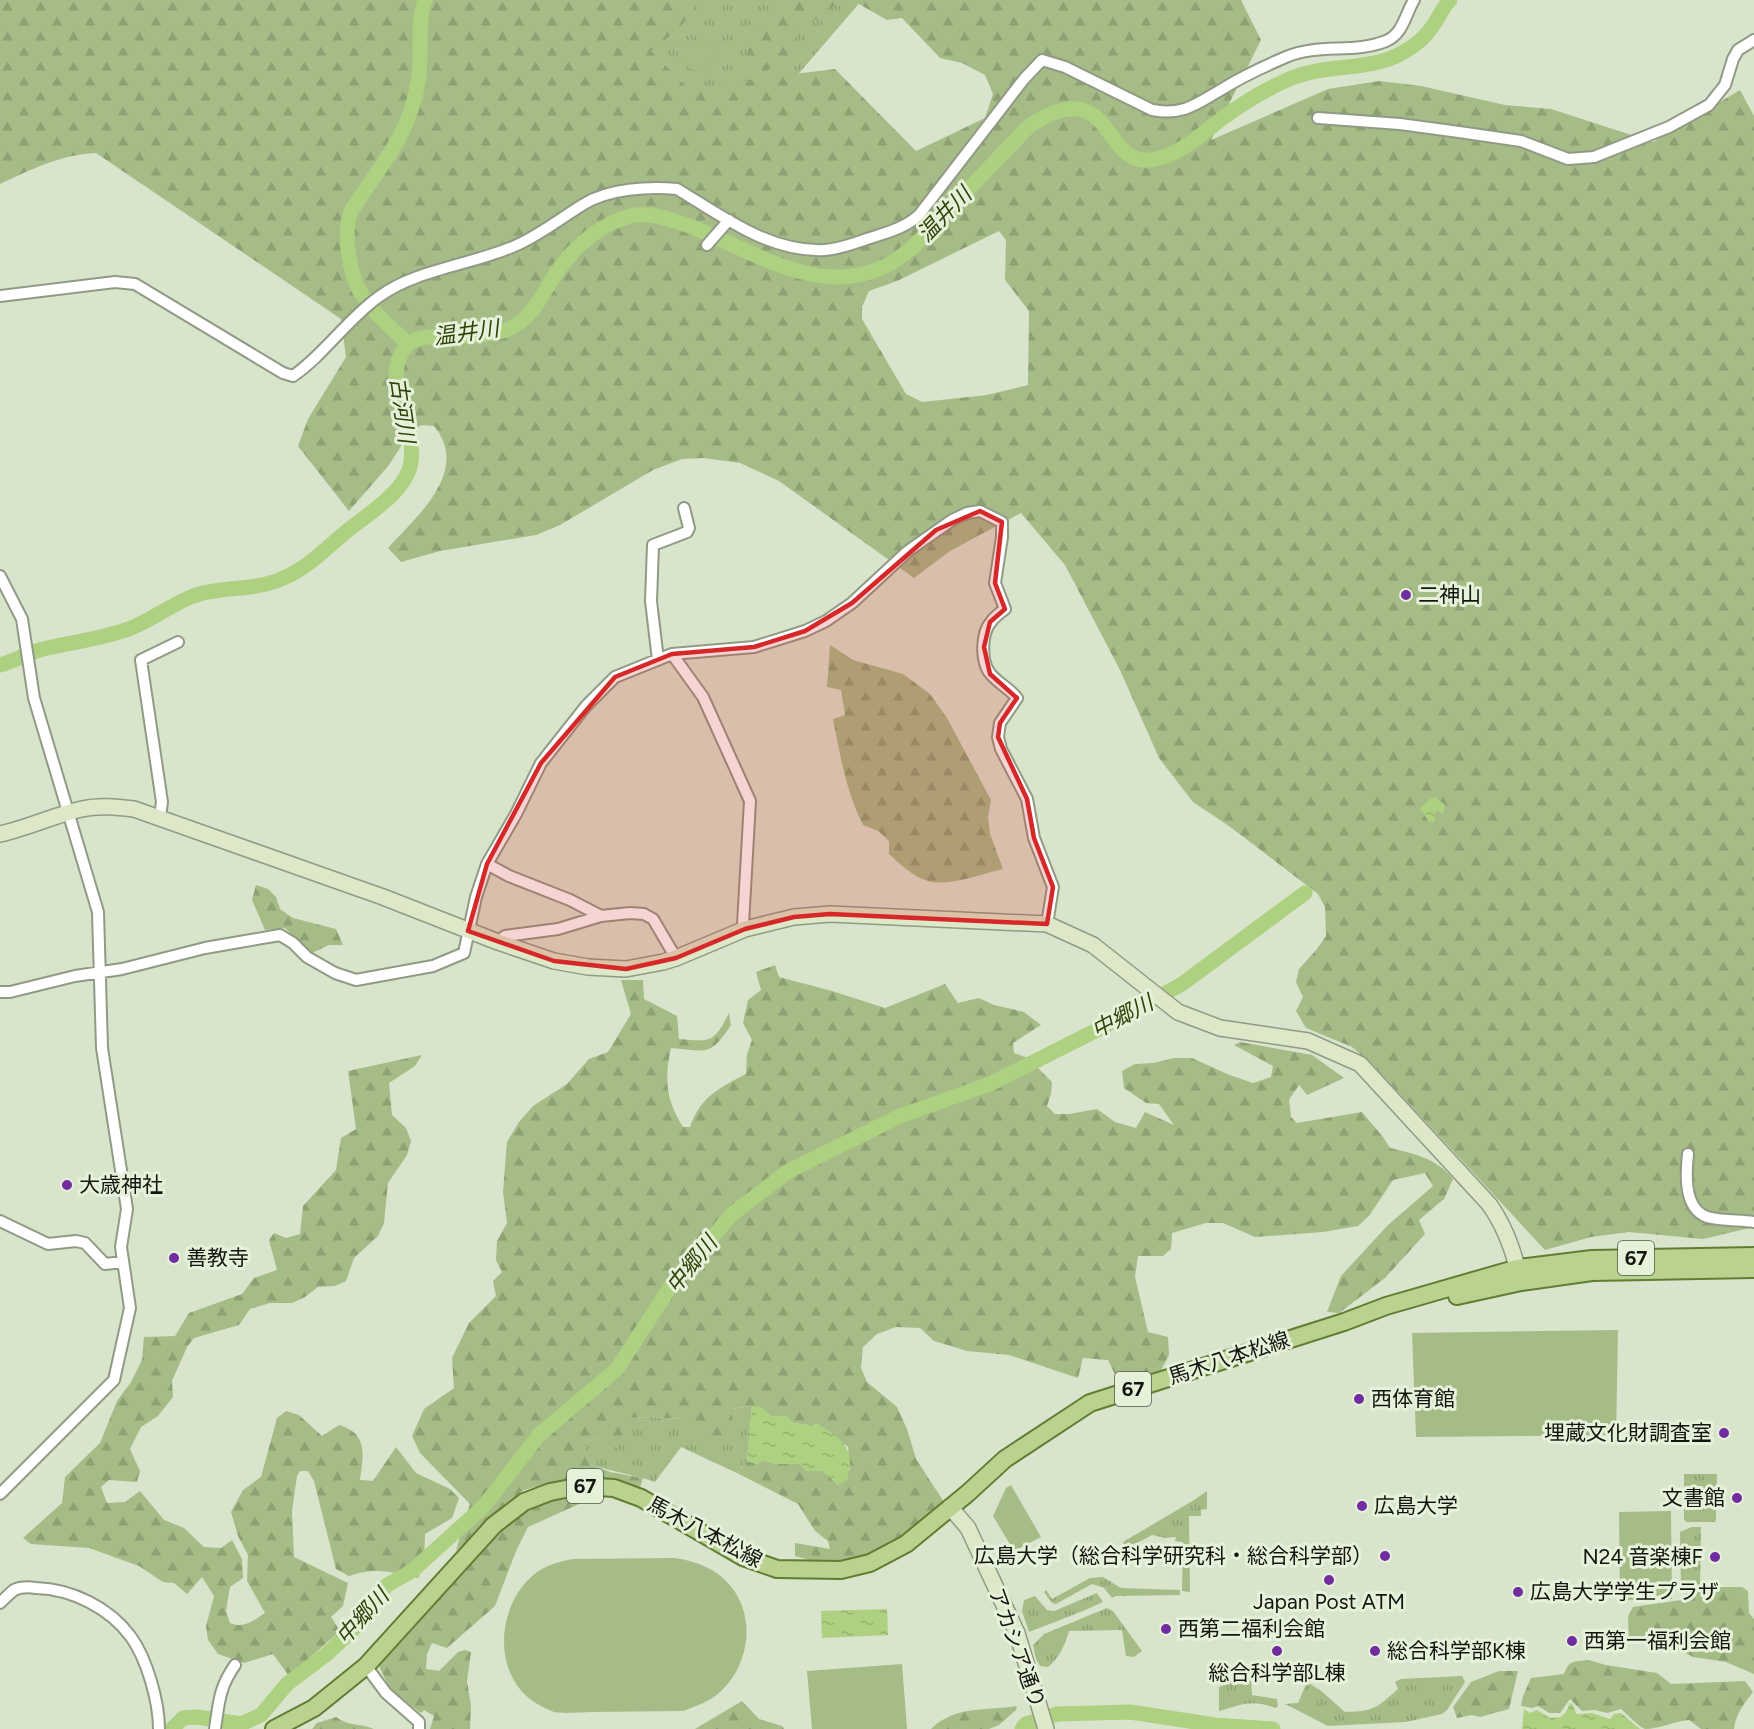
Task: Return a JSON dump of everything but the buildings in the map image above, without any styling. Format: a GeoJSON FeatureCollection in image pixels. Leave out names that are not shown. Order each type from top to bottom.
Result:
{"type":"FeatureCollection","features":[{"type":"Feature","properties":{"kind":"main road","name":"馬木八本松線"},"geometry":{"type":"LineString","coordinates":[[274,1729],[314,1708],[366,1666],[494,1526],[524,1502],[550,1492],[581,1486],[614,1488],[641,1498],[743,1557],[777,1569],[841,1570],[870,1563],[906,1544],[1005,1460],[1090,1403],[1344,1322],[1592,1258],[1754,1256]]}},
{"type":"Feature","properties":{"kind":"main road","name":"馬木八本松線"},"geometry":{"type":"LineString","coordinates":[[1519,1275],[1754,1269]]}},
{"type":"Feature","properties":{"kind":"street"},"geometry":{"type":"LineString","coordinates":[[0,296],[115,282],[135,284],[283,373],[292,376],[379,296],[410,281],[517,246],[585,203],[617,192],[663,187],[677,189],[728,221],[773,243],[791,248],[827,250],[849,245],[908,225],[1024,79],[1042,60],[1065,67],[1152,110],[1166,113],[1184,110],[1198,104],[1225,87],[1287,57],[1314,49],[1366,46],[1387,40],[1402,27],[1414,0]]}},
{"type":"Feature","properties":{"kind":"street"},"geometry":{"type":"LineString","coordinates":[[1318,118],[1400,124],[1480,135],[1521,141],[1568,159],[1594,157],[1669,127],[1709,105],[1725,86],[1732,59],[1738,50],[1754,40]]}},
{"type":"Feature","properties":{"kind":"street"},"geometry":{"type":"LineString","coordinates":[[707,245],[728,221]]}},
{"type":"Feature","properties":{"kind":"street"},"geometry":{"type":"LineString","coordinates":[[658,660],[651,601],[652,545],[687,532],[689,528],[684,508]]}},
{"type":"Feature","properties":{"kind":"street"},"geometry":{"type":"LineString","coordinates":[[0,992],[10,992],[75,976],[100,973],[206,948],[280,935],[293,943],[306,957],[335,973],[356,980],[433,966],[464,953],[487,864],[516,814],[541,763],[586,706],[615,676],[672,654],[754,647],[806,631],[826,621],[852,603],[908,551],[952,520],[967,513],[980,511],[1002,522],[995,583],[1005,609],[990,622],[986,632],[984,647],[986,666],[990,674],[1011,690],[1017,698],[1000,723],[998,737],[1001,749],[1027,799],[1034,838],[1053,886],[1047,924]]}},
{"type":"Feature","properties":{"kind":"street"},"geometry":{"type":"LineString","coordinates":[[0,576],[22,619],[34,698],[98,912],[102,1048],[127,1209],[121,1247],[130,1308],[114,1380],[0,1494]]}},
{"type":"Feature","properties":{"kind":"street"},"geometry":{"type":"LineString","coordinates":[[159,817],[162,802],[141,660],[178,642]]}},
{"type":"Feature","properties":{"kind":"street"},"geometry":{"type":"LineString","coordinates":[[672,654],[703,697],[750,801],[743,924],[745,929]]}},
{"type":"Feature","properties":{"kind":"street"},"geometry":{"type":"LineString","coordinates":[[0,834],[83,808],[107,806],[134,809],[383,897],[498,942],[554,961],[588,968],[626,969],[676,958],[745,929],[794,917],[830,914],[1047,924],[1093,945],[1178,1012],[1220,1028],[1308,1041],[1360,1064],[1489,1204],[1499,1218],[1519,1275]]}},
{"type":"Feature","properties":{"kind":"street"},"geometry":{"type":"LineString","coordinates":[[487,864],[601,916]]}},
{"type":"Feature","properties":{"kind":"street"},"geometry":{"type":"LineString","coordinates":[[498,942],[505,936],[558,929],[601,916],[644,914],[652,920],[676,958]]}},
{"type":"Feature","properties":{"kind":"street"},"geometry":{"type":"LineString","coordinates":[[1688,1154],[1686,1178],[1689,1194],[1696,1208],[1706,1216],[1754,1222]]}},
{"type":"Feature","properties":{"kind":"street"},"geometry":{"type":"LineString","coordinates":[[0,1221],[48,1244],[76,1241],[85,1243],[105,1264],[123,1262]]}},
{"type":"Feature","properties":{"kind":"street","name":"アカシア通り"},"geometry":{"type":"LineString","coordinates":[[950,1507],[968,1528],[1017,1634],[1046,1729]]}},
{"type":"Feature","properties":{"kind":"street"},"geometry":{"type":"LineString","coordinates":[[0,1603],[15,1590],[25,1587],[51,1588],[77,1596],[108,1614],[132,1638],[141,1655],[155,1696],[159,1729]]}},
{"type":"Feature","properties":{"kind":"street"},"geometry":{"type":"LineString","coordinates":[[216,1724],[224,1680],[235,1665]]}},
{"type":"Feature","properties":{"kind":"street"},"geometry":{"type":"LineString","coordinates":[[366,1666],[386,1693],[419,1722],[419,1729]]}},
{"type":"Feature","properties":{"kind":"highlighted area"},"geometry":{"type":"Polygon","coordinates":[[[980,511],[1002,522],[995,583],[1005,609],[990,622],[984,647],[990,674],[1017,698],[1000,723],[998,737],[1027,799],[1034,838],[1053,887],[1047,924],[830,914],[794,917],[745,929],[676,958],[626,969],[554,961],[468,931],[487,864],[541,763],[615,677],[672,654],[754,647],[805,631],[852,603],[936,530],[980,511]]]}},
{"type":"Feature","properties":{"kind":"green space"},"geometry":{"type":"Polygon","coordinates":[[[0,0],[694,0],[691,14],[671,35],[651,51],[692,92],[754,79],[835,69],[916,151],[985,118],[993,94],[985,75],[962,63],[940,58],[902,18],[887,20],[852,0],[1241,0],[1261,40],[1211,140],[1328,89],[1379,81],[1421,86],[1505,105],[1551,109],[1653,142],[1740,90],[1754,116],[1754,1227],[1703,1239],[1629,1232],[1591,1237],[1545,1250],[1373,1065],[1352,1047],[1306,1028],[1296,1011],[1303,997],[1296,982],[1299,969],[1326,936],[1325,907],[1318,894],[1229,826],[1193,802],[1159,758],[1120,670],[1065,565],[1021,513],[950,551],[914,578],[779,481],[740,463],[704,458],[682,459],[653,470],[560,525],[536,535],[440,551],[401,562],[388,548],[425,507],[436,492],[443,476],[446,460],[444,443],[434,426],[422,425],[410,432],[389,465],[349,511],[298,446],[308,419],[346,357],[341,319],[96,153],[58,160],[0,184],[0,0]],[[999,231],[897,281],[869,291],[862,307],[862,319],[906,394],[922,402],[987,395],[1028,385],[1029,311],[1005,280],[1006,240],[999,231]]]}},
{"type":"Feature","properties":{"kind":"green space"},"geometry":{"type":"Polygon","coordinates":[[[630,0],[862,0],[776,100],[560,207],[630,0]]]}},
{"type":"Feature","properties":{"kind":"green space"},"geometry":{"type":"Polygon","coordinates":[[[783,0],[842,0],[797,33],[795,55],[762,73],[744,68],[753,27],[783,0]]]}},
{"type":"Feature","properties":{"kind":"green space"},"geometry":{"type":"Polygon","coordinates":[[[690,39],[712,46],[716,52],[714,58],[700,72],[684,64],[678,54],[677,49],[682,41],[690,39]]]}},
{"type":"Feature","properties":{"kind":"green space"},"geometry":{"type":"Polygon","coordinates":[[[830,645],[853,660],[903,674],[930,694],[947,718],[991,800],[988,817],[990,834],[1003,869],[955,881],[928,881],[902,866],[889,854],[889,841],[878,831],[863,825],[848,786],[833,719],[845,715],[841,690],[827,687],[830,645]]]}},
{"type":"Feature","properties":{"kind":"green space"},"geometry":{"type":"Polygon","coordinates":[[[256,885],[268,889],[276,897],[280,909],[293,918],[336,929],[343,945],[329,945],[312,953],[285,928],[265,930],[252,900],[256,885]]]}},
{"type":"Feature","properties":{"kind":"green space"},"geometry":{"type":"Polygon","coordinates":[[[775,965],[779,977],[885,1008],[945,984],[958,1003],[979,998],[994,1005],[1024,1012],[1041,1025],[1013,1043],[1014,1053],[1028,1058],[1052,1082],[1047,1106],[1055,1114],[1097,1109],[1115,1122],[1136,1128],[1145,1112],[1174,1125],[1159,1104],[1146,1103],[1124,1088],[1122,1071],[1135,1064],[1154,1063],[1174,1058],[1192,1058],[1253,1083],[1271,1077],[1273,1066],[1234,1045],[1240,1042],[1312,1055],[1344,1078],[1307,1095],[1299,1085],[1289,1100],[1291,1117],[1297,1123],[1362,1112],[1390,1148],[1432,1162],[1440,1166],[1453,1179],[1444,1199],[1419,1220],[1425,1234],[1385,1278],[1339,1313],[1327,1312],[1341,1276],[1388,1225],[1433,1186],[1425,1173],[1393,1180],[1369,1216],[1358,1226],[1323,1232],[1255,1237],[1223,1223],[1206,1223],[1172,1233],[1171,1249],[1163,1256],[1138,1256],[1135,1277],[1148,1332],[1168,1337],[1169,1355],[1159,1374],[1120,1385],[1108,1360],[1083,1358],[1078,1378],[1009,1355],[967,1351],[934,1341],[920,1328],[896,1327],[877,1334],[863,1347],[861,1368],[867,1382],[897,1407],[907,1429],[916,1459],[944,1502],[903,1536],[873,1555],[857,1561],[840,1564],[822,1563],[795,1556],[795,1543],[830,1549],[828,1541],[815,1531],[798,1504],[737,1473],[747,1461],[757,1464],[763,1460],[775,1464],[800,1464],[807,1471],[823,1471],[838,1485],[850,1469],[848,1447],[818,1424],[793,1423],[787,1417],[771,1416],[762,1409],[748,1407],[732,1409],[732,1440],[705,1437],[683,1419],[629,1418],[617,1448],[599,1438],[583,1443],[589,1464],[610,1472],[643,1478],[640,1487],[609,1479],[576,1479],[548,1483],[524,1490],[506,1503],[470,1545],[456,1550],[470,1504],[420,1453],[412,1436],[424,1409],[454,1388],[452,1358],[469,1323],[496,1296],[493,1281],[502,1272],[496,1260],[497,1241],[507,1223],[503,1192],[507,1142],[519,1122],[533,1106],[567,1084],[589,1059],[608,1052],[631,1014],[621,980],[643,980],[644,999],[677,1016],[679,1039],[705,1040],[710,1038],[719,1030],[729,1013],[731,1025],[718,1043],[712,1047],[707,1050],[671,1048],[667,1080],[670,1098],[683,1127],[690,1127],[699,1108],[712,1094],[746,1074],[747,1054],[752,1040],[743,1023],[748,1000],[761,990],[756,972],[775,965]]]}},
{"type":"Feature","properties":{"kind":"green space"},"geometry":{"type":"Polygon","coordinates":[[[422,1055],[415,1066],[389,1083],[392,1115],[406,1128],[411,1141],[407,1155],[388,1183],[384,1223],[378,1236],[354,1258],[346,1281],[335,1286],[318,1287],[292,1303],[270,1303],[250,1309],[239,1325],[194,1338],[187,1347],[172,1381],[173,1397],[158,1416],[141,1427],[130,1449],[140,1471],[137,1482],[109,1480],[101,1487],[107,1503],[125,1502],[140,1491],[164,1520],[184,1528],[204,1547],[221,1548],[232,1540],[242,1559],[243,1578],[230,1587],[226,1611],[230,1623],[235,1625],[248,1623],[265,1613],[247,1581],[248,1555],[238,1536],[231,1512],[243,1490],[261,1477],[277,1418],[286,1411],[299,1415],[322,1436],[339,1425],[355,1434],[360,1440],[363,1454],[360,1480],[373,1481],[396,1447],[416,1473],[450,1489],[459,1498],[452,1518],[425,1534],[424,1565],[418,1578],[376,1571],[349,1576],[336,1569],[314,1481],[308,1471],[300,1471],[297,1476],[292,1511],[294,1557],[348,1583],[343,1606],[331,1617],[340,1631],[289,1676],[273,1654],[244,1663],[218,1654],[208,1640],[206,1626],[214,1596],[202,1577],[187,1594],[174,1583],[163,1582],[139,1566],[89,1548],[31,1544],[23,1538],[62,1503],[65,1477],[100,1443],[117,1401],[131,1382],[142,1360],[144,1337],[175,1336],[189,1313],[242,1294],[254,1278],[277,1270],[269,1240],[274,1233],[286,1238],[300,1234],[303,1206],[336,1170],[341,1138],[356,1129],[348,1071],[422,1055]]]}},
{"type":"Feature","properties":{"kind":"green space"},"geometry":{"type":"Polygon","coordinates":[[[1618,1330],[1616,1435],[1416,1437],[1412,1333],[1618,1330]]]}},
{"type":"Feature","properties":{"kind":"green space"},"geometry":{"type":"Polygon","coordinates":[[[752,1406],[747,1461],[737,1473],[681,1447],[655,1482],[589,1464],[583,1443],[599,1438],[628,1418],[683,1419],[705,1436],[732,1439],[732,1409],[752,1406]]]}},
{"type":"Feature","properties":{"kind":"green space"},"geometry":{"type":"Polygon","coordinates":[[[1684,1474],[1717,1474],[1715,1522],[1687,1522],[1684,1520],[1684,1474]]]}},
{"type":"Feature","properties":{"kind":"green space"},"geometry":{"type":"Polygon","coordinates":[[[1011,1485],[1041,1537],[1014,1551],[993,1516],[1006,1488],[1011,1485]]]}},
{"type":"Feature","properties":{"kind":"green space"},"geometry":{"type":"Polygon","coordinates":[[[1207,1491],[1207,1509],[1201,1510],[1201,1516],[1189,1516],[1190,1592],[1182,1591],[1183,1542],[1175,1541],[1176,1537],[1165,1538],[1152,1535],[1126,1549],[1123,1542],[1207,1491]]]}},
{"type":"Feature","properties":{"kind":"green space"},"geometry":{"type":"Polygon","coordinates":[[[587,1493],[588,1500],[528,1527],[516,1551],[495,1606],[447,1648],[432,1643],[427,1654],[426,1669],[439,1671],[458,1652],[465,1650],[471,1652],[467,1681],[471,1705],[470,1729],[430,1729],[434,1716],[424,1710],[421,1713],[391,1691],[379,1666],[482,1549],[513,1519],[553,1499],[587,1493]]]}},
{"type":"Feature","properties":{"kind":"green space"},"geometry":{"type":"Polygon","coordinates":[[[1671,1511],[1672,1599],[1620,1600],[1619,1512],[1671,1511]]]}},
{"type":"Feature","properties":{"kind":"green space"},"geometry":{"type":"Polygon","coordinates":[[[1692,1527],[1701,1527],[1700,1585],[1681,1587],[1680,1532],[1692,1527]]]}},
{"type":"Feature","properties":{"kind":"green space"},"geometry":{"type":"Polygon","coordinates":[[[675,1558],[697,1563],[717,1573],[737,1595],[743,1609],[746,1639],[743,1654],[738,1668],[720,1692],[707,1701],[683,1711],[563,1713],[541,1706],[521,1690],[506,1660],[505,1626],[517,1594],[533,1575],[549,1566],[573,1559],[675,1558]]]}},
{"type":"Feature","properties":{"kind":"green space"},"geometry":{"type":"Polygon","coordinates":[[[1103,1577],[1121,1588],[1180,1590],[1180,1595],[1116,1596],[1112,1598],[1104,1588],[1092,1584],[1056,1604],[1052,1603],[1044,1592],[1046,1590],[1052,1599],[1090,1578],[1103,1577]]]}},
{"type":"Feature","properties":{"kind":"green space"},"geometry":{"type":"Polygon","coordinates":[[[1699,1587],[1742,1587],[1748,1591],[1749,1613],[1754,1619],[1754,1674],[1726,1662],[1693,1657],[1674,1647],[1629,1640],[1628,1616],[1633,1607],[1681,1600],[1689,1590],[1699,1587]]]}},
{"type":"Feature","properties":{"kind":"green space"},"geometry":{"type":"Polygon","coordinates":[[[1097,1593],[1103,1602],[1029,1632],[1022,1611],[1024,1600],[1035,1596],[1047,1610],[1054,1611],[1097,1593]]]}},
{"type":"Feature","properties":{"kind":"green space"},"geometry":{"type":"Polygon","coordinates":[[[1107,1608],[1113,1611],[1142,1651],[1134,1657],[1126,1656],[1122,1630],[1069,1631],[1056,1659],[1048,1667],[1040,1666],[1033,1645],[1044,1634],[1107,1608]]]}},
{"type":"Feature","properties":{"kind":"green space"},"geometry":{"type":"Polygon","coordinates":[[[1588,1660],[1657,1673],[1671,1684],[1745,1681],[1753,1692],[1739,1713],[1734,1729],[1701,1729],[1689,1720],[1645,1729],[1621,1709],[1607,1713],[1595,1710],[1582,1711],[1570,1699],[1560,1713],[1549,1713],[1538,1706],[1532,1708],[1521,1706],[1531,1678],[1564,1674],[1572,1662],[1588,1660]]]}},
{"type":"Feature","properties":{"kind":"green space"},"geometry":{"type":"Polygon","coordinates":[[[902,1664],[907,1729],[812,1729],[807,1671],[902,1664]]]}},
{"type":"Feature","properties":{"kind":"green space"},"geometry":{"type":"Polygon","coordinates":[[[1499,1671],[1518,1671],[1509,1709],[1480,1717],[1472,1715],[1457,1718],[1453,1707],[1471,1682],[1499,1671]]]}},
{"type":"Feature","properties":{"kind":"green space"},"geometry":{"type":"Polygon","coordinates":[[[1462,1676],[1465,1682],[1447,1710],[1442,1714],[1406,1722],[1328,1726],[1285,1704],[1298,1703],[1307,1682],[1345,1712],[1363,1711],[1385,1700],[1398,1689],[1395,1682],[1401,1679],[1462,1676]]]}},
{"type":"Feature","properties":{"kind":"green space"},"geometry":{"type":"Polygon","coordinates":[[[1240,1679],[1251,1679],[1252,1695],[1277,1699],[1278,1706],[1276,1708],[1247,1704],[1219,1711],[1219,1687],[1240,1679]]]}},
{"type":"Feature","properties":{"kind":"green space"},"geometry":{"type":"Polygon","coordinates":[[[742,1701],[759,1719],[782,1726],[784,1729],[695,1729],[742,1701]]]}},
{"type":"Feature","properties":{"kind":"green space"},"geometry":{"type":"Polygon","coordinates":[[[1017,1706],[1016,1710],[999,1725],[989,1729],[931,1729],[940,1721],[961,1712],[1017,1706]]]}},
{"type":"Feature","properties":{"kind":"green space"},"geometry":{"type":"Polygon","coordinates":[[[336,1717],[374,1729],[312,1729],[317,1723],[336,1717]]]}},
{"type":"Feature","properties":{"kind":"water"},"geometry":{"type":"Polygon","coordinates":[[[1435,797],[1445,805],[1443,814],[1436,810],[1434,822],[1429,822],[1420,808],[1435,797]]]}},
{"type":"Feature","properties":{"kind":"water"},"geometry":{"type":"Polygon","coordinates":[[[752,1406],[761,1407],[771,1416],[787,1416],[793,1423],[818,1424],[841,1440],[850,1460],[847,1480],[838,1485],[823,1471],[807,1471],[800,1464],[775,1464],[763,1460],[757,1464],[747,1461],[752,1406]]]}},
{"type":"Feature","properties":{"kind":"water"},"geometry":{"type":"Polygon","coordinates":[[[887,1609],[888,1635],[822,1638],[821,1611],[887,1609]]]}},
{"type":"Feature","properties":{"kind":"water"},"geometry":{"type":"Polygon","coordinates":[[[1570,1703],[1576,1714],[1592,1713],[1610,1719],[1614,1714],[1621,1713],[1640,1729],[1522,1729],[1524,1709],[1530,1713],[1537,1710],[1550,1718],[1561,1717],[1570,1703]]]}},
{"type":"Feature","properties":{"kind":"waterway","name":"古河川"},"geometry":{"type":"LineString","coordinates":[[408,344],[376,312],[360,292],[349,258],[347,233],[351,211],[401,135],[414,101],[418,82],[421,20],[425,0]]}},
{"type":"Feature","properties":{"kind":"waterway","name":"温井川"},"geometry":{"type":"LineString","coordinates":[[0,665],[43,649],[120,632],[196,595],[271,583],[308,564],[395,492],[408,473],[411,462],[411,439],[396,372],[403,350],[416,340],[425,338],[488,334],[515,326],[530,314],[570,255],[608,224],[630,216],[653,215],[692,227],[791,269],[816,275],[841,277],[867,273],[902,256],[1029,126],[1056,112],[1076,109],[1091,114],[1103,124],[1122,149],[1134,158],[1150,160],[1161,158],[1181,149],[1239,107],[1287,80],[1316,71],[1375,63],[1402,53],[1426,35],[1450,0]]}},
{"type":"Feature","properties":{"kind":"waterway","name":"中郷川"},"geometry":{"type":"LineString","coordinates":[[172,1729],[183,1718],[197,1717],[241,1724],[261,1715],[287,1684],[328,1653],[367,1616],[375,1599],[387,1585],[412,1571],[484,1506],[539,1435],[617,1369],[671,1286],[731,1215],[787,1172],[900,1116],[990,1084],[1103,1027],[1182,984],[1305,893]]}},
{"type":"Feature","properties":{"kind":"waterway"},"geometry":{"type":"LineString","coordinates":[[1022,1729],[1026,1724],[1057,1714],[1130,1712],[1215,1725],[1273,1729]]}},
{"type":"Feature","properties":{"kind":"place","name":"二神山"},"geometry":{"type":"Point","coordinates":[1406,595]}},
{"type":"Feature","properties":{"kind":"place","name":"大歳神社"},"geometry":{"type":"Point","coordinates":[67,1185]}},
{"type":"Feature","properties":{"kind":"place","name":"善教寺"},"geometry":{"type":"Point","coordinates":[174,1258]}},
{"type":"Feature","properties":{"kind":"place","name":"西体育館"},"geometry":{"type":"Point","coordinates":[1359,1399]}},
{"type":"Feature","properties":{"kind":"place","name":"埋蔵文化財調査室"},"geometry":{"type":"Point","coordinates":[1724,1433]}},
{"type":"Feature","properties":{"kind":"place","name":"文書館"},"geometry":{"type":"Point","coordinates":[1737,1498]}},
{"type":"Feature","properties":{"kind":"place","name":"広島大学"},"geometry":{"type":"Point","coordinates":[1362,1506]}},
{"type":"Feature","properties":{"kind":"place","name":"広島大学（総合科学研究科・総合科学部）"},"geometry":{"type":"Point","coordinates":[1385,1556]}},
{"type":"Feature","properties":{"kind":"place","name":"N24 音楽棟F"},"geometry":{"type":"Point","coordinates":[1715,1557]}},
{"type":"Feature","properties":{"kind":"place","name":"Japan Post ATM"},"geometry":{"type":"Point","coordinates":[1329,1580]}},
{"type":"Feature","properties":{"kind":"place","name":"広島大学学生プラザ"},"geometry":{"type":"Point","coordinates":[1518,1592]}},
{"type":"Feature","properties":{"kind":"place","name":"西第二福利会館"},"geometry":{"type":"Point","coordinates":[1166,1629]}},
{"type":"Feature","properties":{"kind":"place","name":"西第一福利会館"},"geometry":{"type":"Point","coordinates":[1572,1641]}},
{"type":"Feature","properties":{"kind":"place","name":"総合科学部L棟"},"geometry":{"type":"Point","coordinates":[1277,1651]}},
{"type":"Feature","properties":{"kind":"place","name":"総合科学部K棟"},"geometry":{"type":"Point","coordinates":[1375,1651]}}]}
